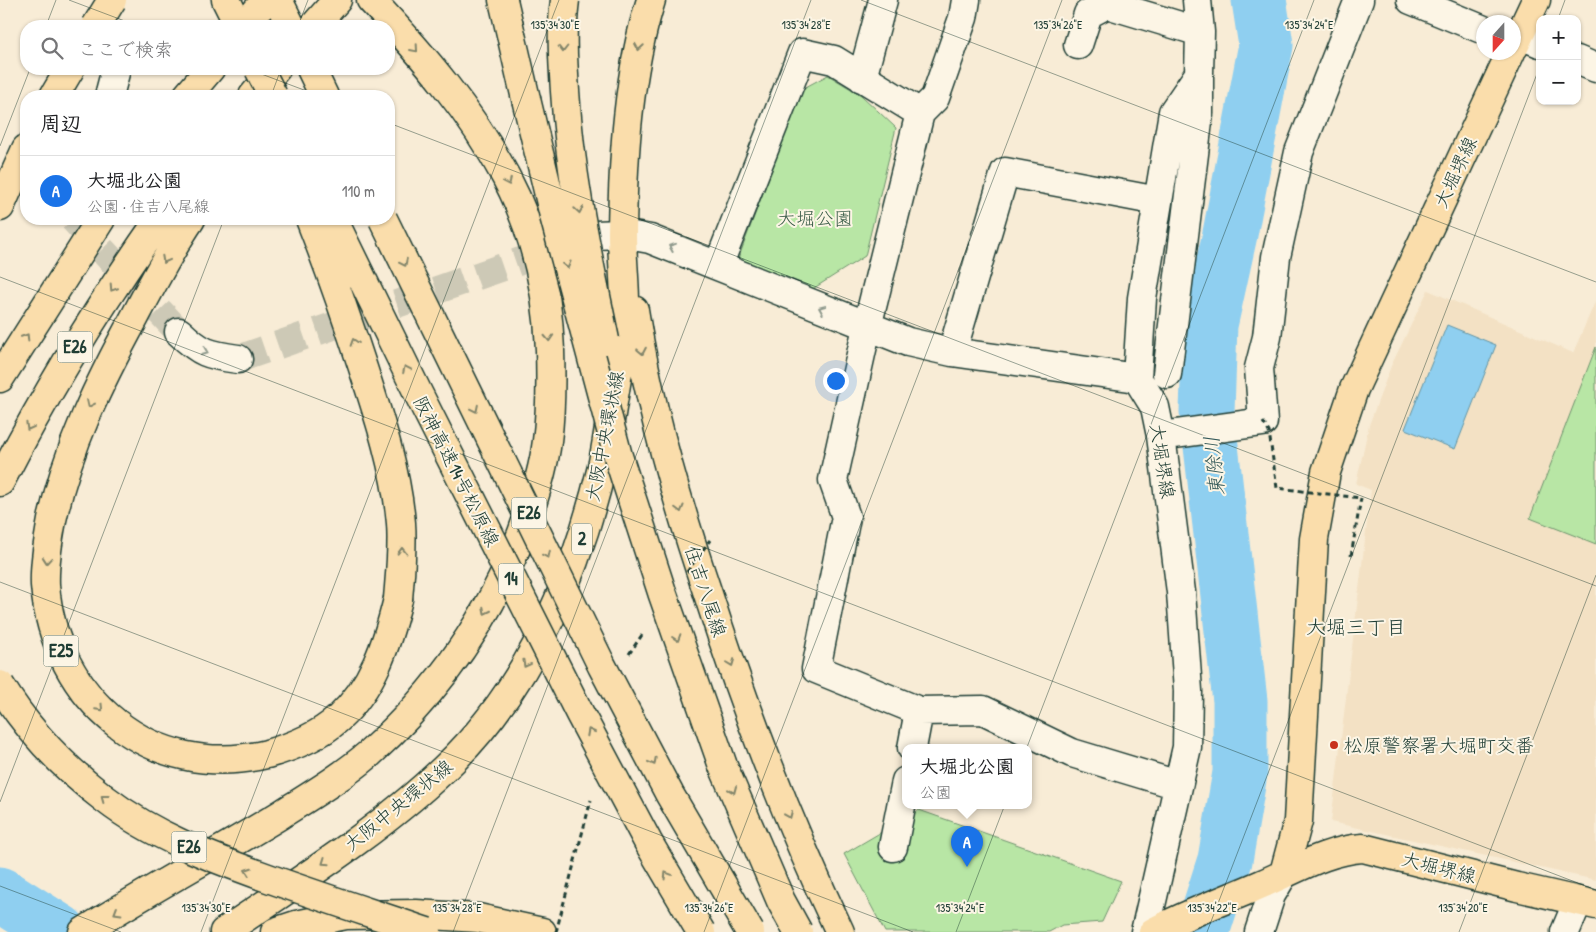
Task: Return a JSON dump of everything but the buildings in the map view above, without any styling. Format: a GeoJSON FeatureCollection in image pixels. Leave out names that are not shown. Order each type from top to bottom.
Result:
{"type":"FeatureCollection","features":[{"type":"Feature","properties":{"kind":"main road"},"geometry":{"type":"LineString","coordinates":[[100,20],[112,0]]}},
{"type":"Feature","properties":{"kind":"main road"},"geometry":{"type":"LineString","coordinates":[[210,0],[219,20]]}},
{"type":"Feature","properties":{"kind":"main road"},"geometry":{"type":"LineString","coordinates":[[226,0],[235,20]]}},
{"type":"Feature","properties":{"kind":"main road"},"geometry":{"type":"LineString","coordinates":[[503,0],[554,216],[618,456],[694,688],[723,766],[781,901],[798,932]]}},
{"type":"Feature","properties":{"kind":"main road"},"geometry":{"type":"LineString","coordinates":[[565,0],[563,62],[566,118],[579,215],[630,457],[662,592]]}},
{"type":"Feature","properties":{"kind":"main road","name":"大阪中央環状線"},"geometry":{"type":"LineString","coordinates":[[224,932],[364,836],[445,769],[484,728],[513,687],[548,624],[574,565],[602,465],[617,376],[625,315],[622,234],[627,128],[642,28],[651,0]]}},
{"type":"Feature","properties":{"kind":"main road","name":"大堀堺線"},"geometry":{"type":"LineString","coordinates":[[1521,39],[1536,0]]}},
{"type":"Feature","properties":{"kind":"main road","name":"E26"},"geometry":{"type":"LineString","coordinates":[[377,6],[389,20]]}},
{"type":"Feature","properties":{"kind":"main road","name":"E26"},"geometry":{"type":"LineString","coordinates":[[83,932],[319,790],[367,756],[409,716],[447,671],[482,619],[512,560],[534,500],[547,443],[551,390],[550,334],[543,283],[528,229],[506,178],[477,129],[438,75],[395,26]]}},
{"type":"Feature","properties":{"kind":"main road","name":"大堀堺線"},"geometry":{"type":"LineString","coordinates":[[1274,878],[1298,822],[1314,539],[1326,472],[1354,389],[1511,60]]}},
{"type":"Feature","properties":{"kind":"main road"},"geometry":{"type":"LineString","coordinates":[[58,90],[66,75]]}},
{"type":"Feature","properties":{"kind":"main road"},"geometry":{"type":"LineString","coordinates":[[192,90],[205,75]]}},
{"type":"Feature","properties":{"kind":"main road"},"geometry":{"type":"LineString","coordinates":[[244,75],[251,90]]}},
{"type":"Feature","properties":{"kind":"main road"},"geometry":{"type":"LineString","coordinates":[[262,75],[269,90]]}},
{"type":"Feature","properties":{"kind":"main road"},"geometry":{"type":"LineString","coordinates":[[259,90],[271,75]]}},
{"type":"Feature","properties":{"kind":"main road"},"geometry":{"type":"LineString","coordinates":[[276,90],[285,75]]}},
{"type":"Feature","properties":{"kind":"main road"},"geometry":{"type":"LineString","coordinates":[[314,75],[321,90]]}},
{"type":"Feature","properties":{"kind":"main road"},"geometry":{"type":"LineString","coordinates":[[0,207],[20,162]]}},
{"type":"Feature","properties":{"kind":"main road","name":"E26"},"geometry":{"type":"LineString","coordinates":[[0,378],[97,225]]}},
{"type":"Feature","properties":{"kind":"main road","name":"E26"},"geometry":{"type":"LineString","coordinates":[[0,482],[61,370],[156,225]]}},
{"type":"Feature","properties":{"kind":"main road","name":"E25"},"geometry":{"type":"LineString","coordinates":[[187,225],[172,246],[105,372],[82,422],[64,473],[50,532],[45,584],[56,639],[79,683],[96,706],[118,726],[147,744],[179,754],[211,759],[247,758],[282,750],[311,738],[337,719],[360,694],[377,666],[389,634],[398,599],[402,561],[401,525],[397,488],[388,447],[332,276],[312,225]]}},
{"type":"Feature","properties":{"kind":"main road","name":"阪神高速14号松原線"},"geometry":{"type":"LineString","coordinates":[[336,225],[422,402],[580,714],[648,842],[701,932]]}},
{"type":"Feature","properties":{"kind":"main road","name":"14"},"geometry":{"type":"LineString","coordinates":[[386,225],[602,666],[670,795],[750,932]]}},
{"type":"Feature","properties":{"kind":"main road","name":"住吉八尾線"},"geometry":{"type":"LineString","coordinates":[[622,234],[652,404],[684,521],[726,652],[778,788],[840,932]]}},
{"type":"Feature","properties":{"kind":"main road","name":"E26"},"geometry":{"type":"LineString","coordinates":[[0,685],[37,736],[68,769],[106,800],[140,822],[183,845],[242,869],[426,932]]}},
{"type":"Feature","properties":{"kind":"main road","name":"大堀堺線"},"geometry":{"type":"LineString","coordinates":[[1152,931],[1274,878],[1348,849],[1363,848],[1587,903]]}},
{"type":"Feature","properties":{"kind":"main road"},"geometry":{"type":"LineString","coordinates":[[275,932],[296,925],[346,915],[416,914],[478,918],[542,932]]}},
{"type":"Feature","properties":{"kind":"street"},"geometry":{"type":"LineString","coordinates":[[95,0],[103,20]]}},
{"type":"Feature","properties":{"kind":"street"},"geometry":{"type":"LineString","coordinates":[[862,78],[883,0]]}},
{"type":"Feature","properties":{"kind":"street"},"geometry":{"type":"LineString","coordinates":[[966,0],[963,18],[935,98],[920,113],[867,327],[833,480],[846,517],[816,669],[920,711],[983,710],[1072,753],[1178,785]]}},
{"type":"Feature","properties":{"kind":"street"},"geometry":{"type":"LineString","coordinates":[[1166,374],[1199,113],[1200,32],[1197,0]]}},
{"type":"Feature","properties":{"kind":"street"},"geometry":{"type":"LineString","coordinates":[[1161,436],[1263,422],[1259,368],[1267,337],[1276,257],[1299,152],[1360,0],[1370,4],[1379,0]]}},
{"type":"Feature","properties":{"kind":"street"},"geometry":{"type":"LineString","coordinates":[[1411,0],[1476,27]]}},
{"type":"Feature","properties":{"kind":"street"},"geometry":{"type":"LineString","coordinates":[[1078,45],[1088,14],[1107,4],[1200,32]]}},
{"type":"Feature","properties":{"kind":"street"},"geometry":{"type":"LineString","coordinates":[[718,266],[802,53],[834,60],[920,113]]}},
{"type":"Feature","properties":{"kind":"street"},"geometry":{"type":"LineString","coordinates":[[1581,62],[1596,68]]}},
{"type":"Feature","properties":{"kind":"street"},"geometry":{"type":"LineString","coordinates":[[595,235],[622,234],[650,239],[908,342],[952,352],[1138,378],[1142,298],[1173,112],[1200,74]]}},
{"type":"Feature","properties":{"kind":"street"},"geometry":{"type":"LineString","coordinates":[[111,90],[114,75]]}},
{"type":"Feature","properties":{"kind":"street"},"geometry":{"type":"LineString","coordinates":[[952,352],[1005,172],[1158,201]]}},
{"type":"Feature","properties":{"kind":"street"},"geometry":{"type":"LineString","coordinates":[[179,332],[195,348],[214,356],[238,359]]}},
{"type":"Feature","properties":{"kind":"street","name":"大堀堺線"},"geometry":{"type":"LineString","coordinates":[[1138,378],[1155,408],[1161,436],[1181,592],[1188,690],[1187,747],[1178,785],[1152,931]]}},
{"type":"Feature","properties":{"kind":"street"},"geometry":{"type":"LineString","coordinates":[[913,744],[920,711]]}},
{"type":"Feature","properties":{"kind":"street"},"geometry":{"type":"LineString","coordinates":[[893,847],[902,801]]}},
{"type":"Feature","properties":{"kind":"street"},"geometry":{"type":"LineString","coordinates":[[1259,932],[1271,895],[1274,878]]}},
{"type":"Feature","properties":{"kind":"street"},"geometry":{"type":"LineString","coordinates":[[1565,932],[1587,903]]}},
{"type":"Feature","properties":{"kind":"path"},"geometry":{"type":"LineString","coordinates":[[1263,422],[1269,432],[1277,488],[1361,498],[1351,556]]}},
{"type":"Feature","properties":{"kind":"shaded area"},"geometry":{"type":"Polygon","coordinates":[[[1428,290],[1573,353],[1596,300],[1596,880],[1331,822],[1371,490],[1356,484],[1369,425],[1391,366],[1428,290]]]}},
{"type":"Feature","properties":{"kind":"green space","name":"大堀公園"},"geometry":{"type":"Polygon","coordinates":[[[828,75],[861,95],[896,128],[865,256],[811,290],[737,262],[802,89],[828,75]]]}},
{"type":"Feature","properties":{"kind":"green space"},"geometry":{"type":"Polygon","coordinates":[[[1596,347],[1596,544],[1530,518],[1596,347]]]}},
{"type":"Feature","properties":{"kind":"green space"},"geometry":{"type":"Polygon","coordinates":[[[919,810],[1121,881],[1102,922],[1062,925],[1049,932],[885,932],[844,854],[919,810]]]}},
{"type":"Feature","properties":{"kind":"water"},"geometry":{"type":"Polygon","coordinates":[[[1447,325],[1496,345],[1455,449],[1405,429],[1447,325]]]}},
{"type":"Feature","properties":{"kind":"waterway","name":"東除川"},"geometry":{"type":"LineString","coordinates":[[1202,932],[1225,860],[1240,773],[1240,701],[1207,411],[1210,325],[1230,234],[1266,45],[1259,0]]}},
{"type":"Feature","properties":{"kind":"waterway"},"geometry":{"type":"LineString","coordinates":[[0,894],[60,932]]}},
{"type":"Feature","properties":{"kind":"tunnel"},"geometry":{"type":"LineString","coordinates":[[79,225],[179,332]]}},
{"type":"Feature","properties":{"kind":"tunnel"},"geometry":{"type":"LineString","coordinates":[[238,359],[558,248]]}},
{"type":"Feature","properties":{"kind":"place","name":"松原警察署大堀町交番"},"geometry":{"type":"Point","coordinates":[1334,745]}},
{"type":"Feature","properties":{"kind":"place","name":"大堀北公園"},"geometry":{"type":"Point","coordinates":[967,867]}},
{"type":"Feature","properties":{"kind":"district","name":"大堀三丁目"},"geometry":{"type":"Point","coordinates":[1356,627]}}]}
